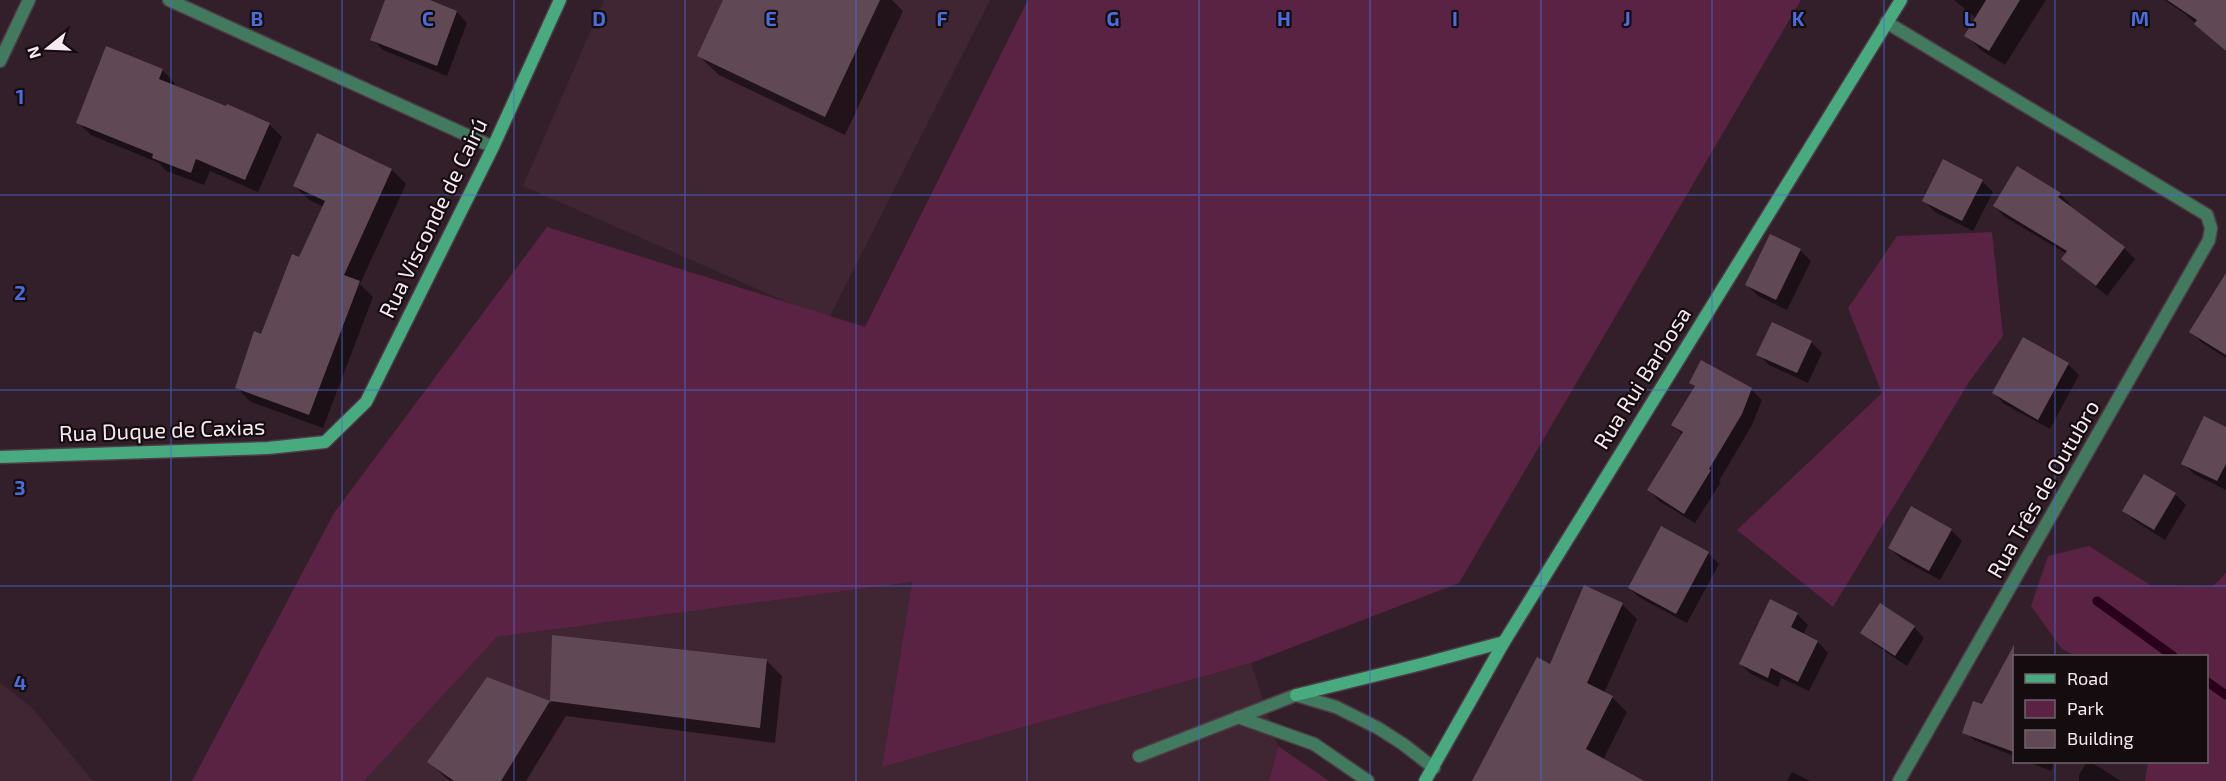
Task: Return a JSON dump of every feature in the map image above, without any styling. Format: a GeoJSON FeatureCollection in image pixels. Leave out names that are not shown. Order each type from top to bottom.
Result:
{"type":"FeatureCollection","features":[{"type":"Feature","properties":{"kind":"main road","name":"Rua Visconde de Cairú"},"geometry":{"type":"LineString","coordinates":[[325,441],[366,402],[493,147],[560,0]]}},
{"type":"Feature","properties":{"kind":"main road","name":"Rua Rui Barbosa"},"geometry":{"type":"LineString","coordinates":[[1425,781],[1504,642],[1900,0]]}},
{"type":"Feature","properties":{"kind":"main road","name":"Rua Duque de Caxias"},"geometry":{"type":"LineString","coordinates":[[0,457],[268,448],[325,441]]}},
{"type":"Feature","properties":{"kind":"main road"},"geometry":{"type":"LineString","coordinates":[[1296,695],[1504,642]]}},
{"type":"Feature","properties":{"kind":"street"},"geometry":{"type":"LineString","coordinates":[[0,61],[30,0]]}},
{"type":"Feature","properties":{"kind":"street"},"geometry":{"type":"LineString","coordinates":[[169,0],[493,147]]}},
{"type":"Feature","properties":{"kind":"street","name":"Rua Três de Outubro"},"geometry":{"type":"LineString","coordinates":[[1886,22],[2207,215],[2211,228],[2209,240],[1899,781]]}},
{"type":"Feature","properties":{"kind":"street"},"geometry":{"type":"LineString","coordinates":[[1139,756],[1296,695],[1336,707],[1378,728],[1434,768]]}},
{"type":"Feature","properties":{"kind":"street"},"geometry":{"type":"LineString","coordinates":[[1238,717],[1314,744],[1368,781]]}},
{"type":"Feature","properties":{"kind":"shaded area"},"geometry":{"type":"Polygon","coordinates":[[[604,0],[990,0],[828,320],[523,186],[604,0]]]}},
{"type":"Feature","properties":{"kind":"shaded area"},"geometry":{"type":"Polygon","coordinates":[[[912,582],[882,767],[1251,663],[1278,746],[1269,781],[364,781],[497,637],[912,582]]]}},
{"type":"Feature","properties":{"kind":"shaded area"},"geometry":{"type":"Polygon","coordinates":[[[0,683],[32,708],[93,781],[0,781],[0,683]]]}},
{"type":"Feature","properties":{"kind":"green space"},"geometry":{"type":"Polygon","coordinates":[[[1028,0],[1801,0],[1459,583],[1251,663],[882,767],[912,582],[497,637],[364,781],[192,781],[334,513],[547,227],[865,327],[1028,0]]]}},
{"type":"Feature","properties":{"kind":"green space"},"geometry":{"type":"Polygon","coordinates":[[[1992,232],[2003,336],[1969,382],[1833,607],[1737,530],[1882,393],[1848,308],[1897,236],[1992,232]]]}},
{"type":"Feature","properties":{"kind":"green space"},"geometry":{"type":"Polygon","coordinates":[[[2089,546],[2150,585],[2213,586],[2226,573],[2226,781],[2145,781],[2148,763],[2208,763],[2208,655],[2073,655],[2062,649],[2031,606],[2048,556],[2089,546]]]}},
{"type":"Feature","properties":{"kind":"green space"},"geometry":{"type":"Polygon","coordinates":[[[1278,746],[1329,781],[1269,781],[1278,746]]]}},
{"type":"Feature","properties":{"kind":"building"},"geometry":{"type":"Polygon","coordinates":[[[385,0],[430,0],[457,11],[437,66],[370,40],[385,0]]]}},
{"type":"Feature","properties":{"kind":"building"},"geometry":{"type":"Polygon","coordinates":[[[723,0],[880,0],[825,117],[697,56],[723,0]]]}},
{"type":"Feature","properties":{"kind":"building"},"geometry":{"type":"Polygon","coordinates":[[[1986,0],[2020,0],[1989,51],[1964,36],[1986,0]]]}},
{"type":"Feature","properties":{"kind":"building"},"geometry":{"type":"Polygon","coordinates":[[[2167,0],[2226,0],[2226,51],[2194,24],[2197,20],[2167,0]]]}},
{"type":"Feature","properties":{"kind":"building"},"geometry":{"type":"Polygon","coordinates":[[[106,46],[163,69],[159,79],[226,106],[227,104],[270,123],[245,180],[196,159],[191,173],[152,158],[153,154],[76,123],[106,46]]]}},
{"type":"Feature","properties":{"kind":"building"},"geometry":{"type":"Polygon","coordinates":[[[317,133],[392,169],[344,275],[360,281],[309,415],[235,388],[254,331],[261,334],[292,254],[299,257],[325,201],[293,186],[317,133]]]}},
{"type":"Feature","properties":{"kind":"building"},"geometry":{"type":"Polygon","coordinates":[[[1943,159],[1983,180],[1962,221],[1922,201],[1943,159]]]}},
{"type":"Feature","properties":{"kind":"building"},"geometry":{"type":"Polygon","coordinates":[[[2017,166],[2061,193],[2058,197],[2125,247],[2096,286],[2061,259],[2067,251],[1993,206],[2017,166]]]}},
{"type":"Feature","properties":{"kind":"building"},"geometry":{"type":"Polygon","coordinates":[[[1770,234],[1801,249],[1776,300],[1745,285],[1770,234]]]}},
{"type":"Feature","properties":{"kind":"building"},"geometry":{"type":"Polygon","coordinates":[[[2226,273],[2226,355],[2189,332],[2226,273]]]}},
{"type":"Feature","properties":{"kind":"building"},"geometry":{"type":"Polygon","coordinates":[[[1772,322],[1812,341],[1797,373],[1756,355],[1772,322]]]}},
{"type":"Feature","properties":{"kind":"building"},"geometry":{"type":"Polygon","coordinates":[[[2023,337],[2069,363],[2038,420],[1992,393],[2023,337]]]}},
{"type":"Feature","properties":{"kind":"building"},"geometry":{"type":"Polygon","coordinates":[[[1701,360],[1752,388],[1742,414],[1684,514],[1647,490],[1683,432],[1671,425],[1695,386],[1689,383],[1701,360]]]}},
{"type":"Feature","properties":{"kind":"building"},"geometry":{"type":"Polygon","coordinates":[[[2204,416],[2226,427],[2226,464],[2217,481],[2181,464],[2204,416]]]}},
{"type":"Feature","properties":{"kind":"building"},"geometry":{"type":"Polygon","coordinates":[[[2144,474],[2176,493],[2154,530],[2122,511],[2144,474]]]}},
{"type":"Feature","properties":{"kind":"building"},"geometry":{"type":"Polygon","coordinates":[[[1911,506],[1952,529],[1929,571],[1888,548],[1911,506]]]}},
{"type":"Feature","properties":{"kind":"building"},"geometry":{"type":"Polygon","coordinates":[[[1661,526],[1709,552],[1676,614],[1628,588],[1661,526]]]}},
{"type":"Feature","properties":{"kind":"building"},"geometry":{"type":"Polygon","coordinates":[[[1584,585],[1623,603],[1587,683],[1613,696],[1586,749],[1644,781],[1472,781],[1537,657],[1550,664],[1584,585]]]}},
{"type":"Feature","properties":{"kind":"building"},"geometry":{"type":"Polygon","coordinates":[[[1770,599],[1798,613],[1791,627],[1818,641],[1798,682],[1771,668],[1768,678],[1739,664],[1770,599]]]}},
{"type":"Feature","properties":{"kind":"building"},"geometry":{"type":"Polygon","coordinates":[[[1880,603],[1915,626],[1895,656],[1860,633],[1880,603]]]}},
{"type":"Feature","properties":{"kind":"building"},"geometry":{"type":"Polygon","coordinates":[[[552,635],[767,659],[760,728],[550,701],[552,635]]]}},
{"type":"Feature","properties":{"kind":"building"},"geometry":{"type":"Polygon","coordinates":[[[2014,645],[2013,752],[1962,733],[1973,701],[1982,704],[2014,645]]]}},
{"type":"Feature","properties":{"kind":"building"},"geometry":{"type":"Polygon","coordinates":[[[487,677],[550,701],[501,781],[454,781],[427,762],[487,677]]]}},
{"type":"Feature","properties":{"kind":"waterway"},"geometry":{"type":"LineString","coordinates":[[2097,601],[2172,655]]}},
{"type":"Feature","properties":{"kind":"waterway"},"geometry":{"type":"LineString","coordinates":[[2208,682],[2226,695]]}}]}
